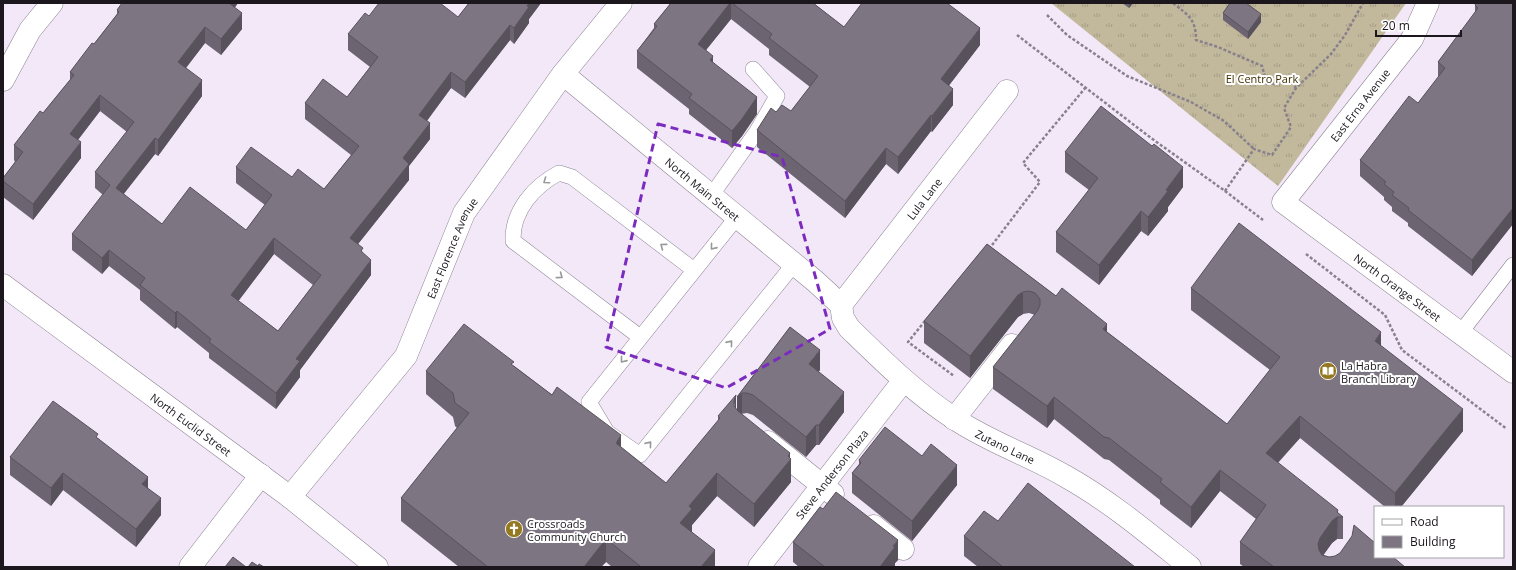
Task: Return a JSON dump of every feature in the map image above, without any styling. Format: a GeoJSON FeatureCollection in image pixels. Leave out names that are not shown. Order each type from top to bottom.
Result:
{"type":"FeatureCollection","features":[{"type":"Feature","properties":{"kind":"street"},"geometry":{"type":"LineString","coordinates":[[3,80],[30,30],[52,3]]}},
{"type":"Feature","properties":{"kind":"street","name":"East Florence Avenue"},"geometry":{"type":"LineString","coordinates":[[290,497],[406,356],[464,213],[563,74],[621,3]]}},
{"type":"Feature","properties":{"kind":"street","name":"East Erna Avenue"},"geometry":{"type":"LineString","coordinates":[[1283,202],[1412,39],[1428,3]]}},
{"type":"Feature","properties":{"kind":"street","name":"North Main Street"},"geometry":{"type":"LineString","coordinates":[[563,74],[794,264],[841,305]]}},
{"type":"Feature","properties":{"kind":"street","name":"Lula Lane"},"geometry":{"type":"LineString","coordinates":[[841,305],[1007,92]]}},
{"type":"Feature","properties":{"kind":"street","name":"North Orange Street"},"geometry":{"type":"LineString","coordinates":[[1283,202],[1461,332],[1513,372]]}},
{"type":"Feature","properties":{"kind":"street","name":"North Euclid Street"},"geometry":{"type":"LineString","coordinates":[[3,285],[261,475],[377,567]]}},
{"type":"Feature","properties":{"kind":"street","name":"Zutano Lane"},"geometry":{"type":"LineString","coordinates":[[841,305],[843,318],[849,328],[904,380],[954,419],[991,441],[1065,476],[1112,506],[1190,567]]}},
{"type":"Feature","properties":{"kind":"street"},"geometry":{"type":"LineString","coordinates":[[954,419],[1023,332]]}},
{"type":"Feature","properties":{"kind":"street","name":"Steve Anderson Plaza"},"geometry":{"type":"LineString","coordinates":[[759,567],[904,380]]}},
{"type":"Feature","properties":{"kind":"street"},"geometry":{"type":"LineString","coordinates":[[752,430],[903,549]]}},
{"type":"Feature","properties":{"kind":"street"},"geometry":{"type":"LineString","coordinates":[[190,567],[261,475]]}},
{"type":"Feature","properties":{"kind":"lane"},"geometry":{"type":"LineString","coordinates":[[711,196],[757,131],[777,96],[753,69]]}},
{"type":"Feature","properties":{"kind":"lane"},"geometry":{"type":"LineString","coordinates":[[640,337],[513,241],[512,229],[521,209],[534,191],[544,181],[559,173],[572,177],[694,270]]}},
{"type":"Feature","properties":{"kind":"lane"},"geometry":{"type":"LineString","coordinates":[[737,217],[589,402],[607,432],[640,455],[794,264]]}},
{"type":"Feature","properties":{"kind":"lane"},"geometry":{"type":"LineString","coordinates":[[1461,332],[1513,265]]}},
{"type":"Feature","properties":{"kind":"path"},"geometry":{"type":"LineString","coordinates":[[1173,3],[1192,18],[1196,31],[1196,40],[1218,47],[1262,66],[1267,84],[1291,82],[1296,88]]}},
{"type":"Feature","properties":{"kind":"path"},"geometry":{"type":"LineString","coordinates":[[1047,15],[1067,35],[1127,76],[1191,102],[1224,121],[1254,150],[1272,155],[1291,127],[1284,108],[1296,88],[1331,54],[1345,35],[1363,3]]}},
{"type":"Feature","properties":{"kind":"path"},"geometry":{"type":"LineString","coordinates":[[1017,35],[1268,224]]}},
{"type":"Feature","properties":{"kind":"path"},"geometry":{"type":"LineString","coordinates":[[984,255],[1040,182],[1023,162],[1086,88]]}},
{"type":"Feature","properties":{"kind":"path"},"geometry":{"type":"LineString","coordinates":[[1225,191],[1254,150]]}},
{"type":"Feature","properties":{"kind":"path"},"geometry":{"type":"LineString","coordinates":[[1305,253],[1385,316],[1402,350],[1507,429]]}},
{"type":"Feature","properties":{"kind":"path"},"geometry":{"type":"LineString","coordinates":[[927,318],[908,342],[953,374],[974,394]]}},
{"type":"Feature","properties":{"kind":"highlighted area"},"geometry":{"type":"Polygon","coordinates":[[[658,124],[782,157],[830,329],[726,388],[606,347],[658,124]]]}},
{"type":"Feature","properties":{"kind":"green space","name":"El Centro Park"},"geometry":{"type":"Polygon","coordinates":[[[1051,3],[1406,3],[1278,186],[1051,3]]]}},
{"type":"Feature","properties":{"kind":"building"},"geometry":{"type":"Polygon","coordinates":[[[122,3],[229,3],[242,13],[221,39],[205,27],[178,62],[202,80],[158,140],[155,138],[116,188],[162,224],[190,187],[246,230],[272,195],[236,167],[251,147],[292,177],[298,169],[324,189],[359,146],[305,103],[323,79],[347,97],[378,57],[348,34],[365,13],[369,16],[379,3],[440,3],[458,17],[469,3],[529,3],[527,6],[529,7],[514,28],[510,25],[465,82],[451,72],[419,115],[430,123],[403,158],[409,164],[350,238],[363,248],[361,251],[371,260],[296,359],[300,361],[276,393],[209,342],[211,339],[177,311],[175,313],[140,285],[145,278],[109,250],[102,258],[72,234],[110,185],[95,172],[134,122],[100,95],[70,134],[81,142],[33,204],[3,181],[3,178],[23,152],[14,145],[40,111],[43,113],[74,75],[70,72],[92,43],[94,44],[119,12],[117,10],[122,3]],[[274,238],[231,295],[278,331],[321,275],[274,238]]]}},
{"type":"Feature","properties":{"kind":"building"},"geometry":{"type":"Polygon","coordinates":[[[671,3],[730,3],[698,44],[713,56],[710,60],[757,97],[732,131],[689,98],[692,94],[637,51],[657,26],[654,24],[671,3]]]}},
{"type":"Feature","properties":{"kind":"building"},"geometry":{"type":"Polygon","coordinates":[[[732,3],[813,3],[844,27],[862,3],[947,3],[980,28],[941,79],[953,89],[932,116],[931,115],[898,157],[886,148],[845,201],[757,130],[771,108],[776,112],[782,105],[791,111],[818,76],[769,38],[772,34],[732,3]]]}},
{"type":"Feature","properties":{"kind":"building"},"geometry":{"type":"Polygon","coordinates":[[[1230,3],[1246,3],[1261,14],[1248,32],[1223,13],[1230,3]]]}},
{"type":"Feature","properties":{"kind":"building"},"geometry":{"type":"Polygon","coordinates":[[[1476,3],[1513,3],[1513,208],[1472,260],[1408,210],[1409,208],[1392,195],[1394,192],[1384,184],[1386,182],[1360,160],[1409,96],[1418,103],[1445,68],[1438,62],[1478,8],[1475,5],[1476,3]]]}},
{"type":"Feature","properties":{"kind":"building"},"geometry":{"type":"Polygon","coordinates":[[[1101,106],[1152,146],[1154,144],[1183,167],[1166,190],[1168,191],[1148,217],[1141,211],[1099,265],[1056,232],[1098,178],[1065,152],[1101,106]]]}},
{"type":"Feature","properties":{"kind":"building"},"geometry":{"type":"Polygon","coordinates":[[[1239,223],[1381,332],[1375,341],[1463,409],[1395,493],[1300,416],[1266,453],[1338,510],[1337,512],[1343,517],[1337,517],[1332,521],[1320,538],[1318,544],[1322,555],[1329,557],[1340,553],[1352,536],[1354,525],[1374,542],[1374,558],[1394,558],[1405,567],[1274,567],[1240,542],[1266,505],[1220,470],[1191,507],[1160,482],[1162,479],[1109,438],[1104,437],[1054,397],[1047,406],[993,367],[1038,310],[1040,299],[1035,293],[1029,291],[1018,295],[970,356],[924,321],[987,244],[1056,296],[1062,288],[1107,324],[1103,329],[1227,424],[1280,357],[1191,288],[1239,223]]]}},
{"type":"Feature","properties":{"kind":"building"},"geometry":{"type":"Polygon","coordinates":[[[464,324],[514,362],[511,364],[552,395],[557,387],[621,435],[616,443],[666,483],[720,418],[718,416],[736,395],[734,406],[738,411],[790,453],[788,456],[791,459],[754,504],[717,473],[689,506],[692,509],[680,523],[715,550],[701,567],[639,567],[640,566],[606,539],[584,567],[488,567],[401,498],[469,413],[455,403],[453,393],[426,371],[464,324]]]}},
{"type":"Feature","properties":{"kind":"building"},"geometry":{"type":"Polygon","coordinates":[[[790,327],[820,350],[809,364],[844,392],[819,425],[816,425],[806,437],[753,395],[742,393],[737,397],[790,327]]]}},
{"type":"Feature","properties":{"kind":"building"},"geometry":{"type":"Polygon","coordinates":[[[53,401],[98,434],[96,437],[148,477],[142,484],[161,498],[136,529],[63,473],[51,488],[10,457],[53,401]]]}},
{"type":"Feature","properties":{"kind":"building"},"geometry":{"type":"Polygon","coordinates":[[[885,427],[922,456],[931,444],[957,465],[912,521],[852,473],[861,463],[859,460],[885,427]]]}},
{"type":"Feature","properties":{"kind":"building"},"geometry":{"type":"Polygon","coordinates":[[[1028,483],[1135,567],[1003,567],[964,536],[984,511],[998,521],[1028,483]]]}},
{"type":"Feature","properties":{"kind":"building"},"geometry":{"type":"Polygon","coordinates":[[[836,492],[898,540],[893,546],[895,547],[880,567],[825,567],[793,542],[820,507],[823,509],[836,492]]]}},
{"type":"Feature","properties":{"kind":"building"},"geometry":{"type":"Polygon","coordinates":[[[233,557],[246,567],[225,567],[233,557]]]}},
{"type":"Feature","properties":{"kind":"building"},"geometry":{"type":"Polygon","coordinates":[[[252,562],[258,566],[259,564],[264,567],[248,567],[252,562]]]}},
{"type":"Feature","properties":{"kind":"place","name":"La Habra Branch Library"},"geometry":{"type":"Point","coordinates":[1328,371]}},
{"type":"Feature","properties":{"kind":"place","name":"Crossroads Community Church"},"geometry":{"type":"Point","coordinates":[514,529]}}]}
